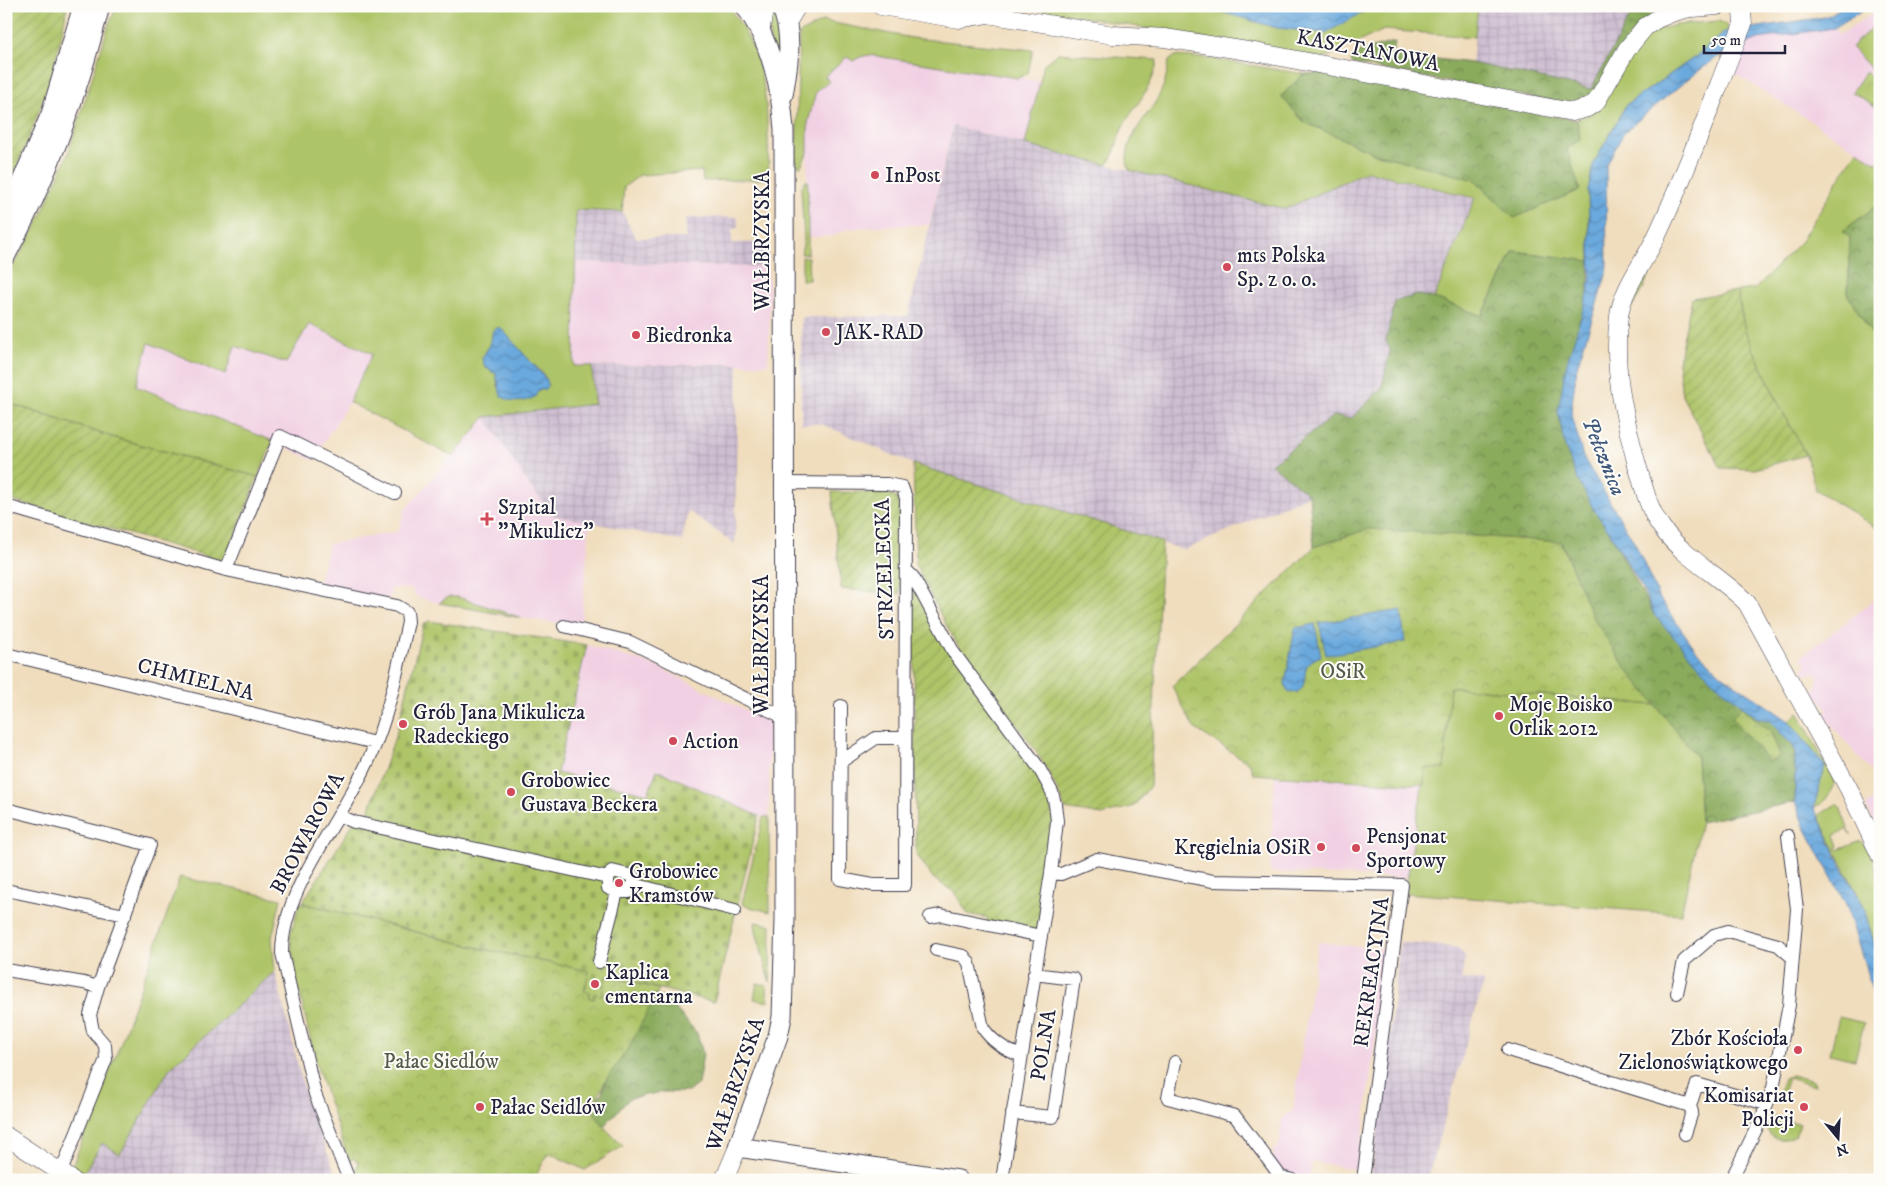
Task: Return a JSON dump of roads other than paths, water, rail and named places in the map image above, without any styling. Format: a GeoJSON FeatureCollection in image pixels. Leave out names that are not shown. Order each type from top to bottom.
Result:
{"type":"FeatureCollection","features":[{"type":"Feature","properties":{"kind":"main road"},"geometry":{"type":"LineString","coordinates":[[6,218],[51,114],[83,6]]}},
{"type":"Feature","properties":{"kind":"main road"},"geometry":{"type":"LineString","coordinates":[[6,255],[34,201],[62,134],[81,78],[100,6]]}},
{"type":"Feature","properties":{"kind":"main road","name":"WAŁBRZYSKA"},"geometry":{"type":"LineString","coordinates":[[745,6],[760,32],[782,101]]}},
{"type":"Feature","properties":{"kind":"main road","name":"WAŁBRZYSKA"},"geometry":{"type":"LineString","coordinates":[[738,1147],[778,1036],[782,1017],[785,920],[784,160],[782,101],[789,59],[784,14]]}},
{"type":"Feature","properties":{"kind":"main road"},"geometry":{"type":"LineString","coordinates":[[738,1147],[958,1180]]}},
{"type":"Feature","properties":{"kind":"street"},"geometry":{"type":"LineString","coordinates":[[760,32],[765,6]]}},
{"type":"Feature","properties":{"kind":"street"},"geometry":{"type":"LineString","coordinates":[[784,14],[797,6]]}},
{"type":"Feature","properties":{"kind":"street","name":"KASZTANOWA"},"geometry":{"type":"LineString","coordinates":[[881,6],[959,19],[988,14]]}},
{"type":"Feature","properties":{"kind":"street","name":"KASZTANOWA"},"geometry":{"type":"LineString","coordinates":[[971,6],[988,14],[1113,34],[1165,38],[1260,53],[1572,112],[1587,108],[1596,102],[1627,49],[1645,27],[1657,19],[1695,7],[1717,6]]}},
{"type":"Feature","properties":{"kind":"street"},"geometry":{"type":"LineString","coordinates":[[1742,12],[1732,52],[1659,232],[1624,297],[1619,315],[1616,358],[1623,412],[1648,505],[1662,528],[1685,553],[1710,574],[1731,587],[1747,602],[1849,789],[1880,855]]}},
{"type":"Feature","properties":{"kind":"street"},"geometry":{"type":"LineString","coordinates":[[6,506],[226,570],[280,436],[395,493]]}},
{"type":"Feature","properties":{"kind":"street","name":"STRZELECKA"},"geometry":{"type":"LineString","coordinates":[[784,483],[887,484],[902,487],[906,498],[908,572],[905,885],[873,885],[840,878],[841,706]]}},
{"type":"Feature","properties":{"kind":"street","name":"BROWAROWA"},"geometry":{"type":"LineString","coordinates":[[226,570],[397,606],[406,612],[408,622],[394,683],[376,743],[340,816],[292,899],[282,937],[282,953],[315,1094],[349,1180]]}},
{"type":"Feature","properties":{"kind":"street","name":"POLNA"},"geometry":{"type":"LineString","coordinates":[[908,572],[913,577],[954,652],[1039,768],[1052,792],[1057,821],[1051,873],[1020,1055],[1002,1180]]}},
{"type":"Feature","properties":{"kind":"street"},"geometry":{"type":"LineString","coordinates":[[564,626],[630,642],[777,714],[784,714]]}},
{"type":"Feature","properties":{"kind":"street","name":"CHMIELNA"},"geometry":{"type":"LineString","coordinates":[[6,654],[376,743]]}},
{"type":"Feature","properties":{"kind":"street"},"geometry":{"type":"LineString","coordinates":[[842,760],[876,738],[905,738]]}},
{"type":"Feature","properties":{"kind":"street"},"geometry":{"type":"LineString","coordinates":[[6,809],[150,845],[98,987],[90,1022],[93,1030],[106,1045],[106,1058],[66,1176],[6,1136]]}},
{"type":"Feature","properties":{"kind":"street"},"geometry":{"type":"LineString","coordinates":[[340,816],[354,822],[608,878]]}},
{"type":"Feature","properties":{"kind":"street"},"geometry":{"type":"LineString","coordinates":[[1731,1180],[1772,1088],[1788,1005],[1797,909],[1788,836]]}},
{"type":"Feature","properties":{"kind":"street","name":"REKREACYJNA"},"geometry":{"type":"LineString","coordinates":[[1051,873],[1061,874],[1098,859],[1213,881],[1402,885],[1363,1180]]}},
{"type":"Feature","properties":{"kind":"street"},"geometry":{"type":"LineString","coordinates":[[612,871],[618,871],[633,876],[634,884],[629,892],[617,892],[608,888],[608,878],[612,871]]}},
{"type":"Feature","properties":{"kind":"street"},"geometry":{"type":"LineString","coordinates":[[634,884],[736,910]]}},
{"type":"Feature","properties":{"kind":"street"},"geometry":{"type":"LineString","coordinates":[[6,890],[125,915]]}},
{"type":"Feature","properties":{"kind":"street"},"geometry":{"type":"LineString","coordinates":[[599,962],[617,892]]}},
{"type":"Feature","properties":{"kind":"street"},"geometry":{"type":"LineString","coordinates":[[930,917],[941,915],[1041,936]]}},
{"type":"Feature","properties":{"kind":"street"},"geometry":{"type":"LineString","coordinates":[[1677,993],[1684,961],[1714,935],[1728,931],[1778,945],[1793,958]]}},
{"type":"Feature","properties":{"kind":"street"},"geometry":{"type":"LineString","coordinates":[[936,950],[964,956],[969,963],[983,1028],[988,1035],[1011,1052],[1020,1055]]}},
{"type":"Feature","properties":{"kind":"street"},"geometry":{"type":"LineString","coordinates":[[6,970],[98,987]]}},
{"type":"Feature","properties":{"kind":"street","name":"POLNA"},"geometry":{"type":"LineString","coordinates":[[1012,1113],[1053,1117],[1074,979],[1034,974]]}},
{"type":"Feature","properties":{"kind":"street"},"geometry":{"type":"LineString","coordinates":[[1508,1050],[1690,1106]]}},
{"type":"Feature","properties":{"kind":"street"},"geometry":{"type":"LineString","coordinates":[[1175,1062],[1168,1098],[1235,1116],[1281,1177],[1292,1180]]}},
{"type":"Feature","properties":{"kind":"street"},"geometry":{"type":"LineString","coordinates":[[1685,1134],[1692,1112],[1690,1106],[1697,1084],[1766,1104]]}},
{"type":"Feature","properties":{"kind":"street","name":"WAŁBRZYSKA"},"geometry":{"type":"LineString","coordinates":[[724,1180],[738,1147]]}},
{"type":"Feature","properties":{"kind":"water"},"geometry":{"type":"Polygon","coordinates":[[[1219,6],[1369,6],[1365,11],[1326,33],[1277,28],[1218,11],[1219,6]]]}},
{"type":"Feature","properties":{"kind":"water"},"geometry":{"type":"Polygon","coordinates":[[[1845,6],[1869,6],[1834,28],[1758,39],[1719,56],[1689,78],[1624,132],[1606,166],[1607,272],[1577,367],[1571,411],[1583,457],[1636,545],[1658,596],[1696,650],[1722,675],[1789,721],[1825,766],[1814,807],[1839,861],[1863,905],[1880,963],[1880,1016],[1846,904],[1804,826],[1795,802],[1795,749],[1770,721],[1756,717],[1712,680],[1655,616],[1643,589],[1609,531],[1594,510],[1577,478],[1565,447],[1558,411],[1566,366],[1588,294],[1591,275],[1588,190],[1594,163],[1626,105],[1695,57],[1725,32],[1825,17],[1845,6]]]}},
{"type":"Feature","properties":{"kind":"water"},"geometry":{"type":"Polygon","coordinates":[[[500,327],[547,380],[548,385],[545,389],[538,390],[535,397],[518,402],[501,396],[496,374],[485,367],[482,358],[490,345],[493,330],[500,327]]]}},
{"type":"Feature","properties":{"kind":"water"},"geometry":{"type":"Polygon","coordinates":[[[1401,610],[1405,642],[1326,655],[1319,623],[1401,610]]]}},
{"type":"Feature","properties":{"kind":"water"},"geometry":{"type":"Polygon","coordinates":[[[1315,624],[1321,656],[1314,659],[1307,666],[1302,688],[1297,692],[1291,692],[1287,690],[1285,683],[1295,628],[1315,624]]]}},
{"type":"Feature","properties":{"kind":"place","name":"InPost"},"geometry":{"type":"Point","coordinates":[875,175]}},
{"type":"Feature","properties":{"kind":"place","name":"mts Polska Sp. z o. o."},"geometry":{"type":"Point","coordinates":[1227,267]}},
{"type":"Feature","properties":{"kind":"place","name":"JAK-RAD"},"geometry":{"type":"Point","coordinates":[826,332]}},
{"type":"Feature","properties":{"kind":"place","name":"Biedronka"},"geometry":{"type":"Point","coordinates":[636,335]}},
{"type":"Feature","properties":{"kind":"place","name":"Szpital \"Mikulicz\""},"geometry":{"type":"Point","coordinates":[487,519]}},
{"type":"Feature","properties":{"kind":"place","name":"Moje Boisko Orlik 2012"},"geometry":{"type":"Point","coordinates":[1499,716]}},
{"type":"Feature","properties":{"kind":"place","name":"Grób Jana Mikulicza Radeckiego"},"geometry":{"type":"Point","coordinates":[403,724]}},
{"type":"Feature","properties":{"kind":"place","name":"Action"},"geometry":{"type":"Point","coordinates":[673,741]}},
{"type":"Feature","properties":{"kind":"place","name":"Grobowiec Gustava Beckera"},"geometry":{"type":"Point","coordinates":[511,792]}},
{"type":"Feature","properties":{"kind":"place","name":"Kręgielnia OSiR"},"geometry":{"type":"Point","coordinates":[1321,847]}},
{"type":"Feature","properties":{"kind":"place","name":"Pensjonat Sportowy"},"geometry":{"type":"Point","coordinates":[1356,848]}},
{"type":"Feature","properties":{"kind":"place","name":"Grobowiec Kramstów"},"geometry":{"type":"Point","coordinates":[619,883]}},
{"type":"Feature","properties":{"kind":"place","name":"Kaplica cmentarna"},"geometry":{"type":"Point","coordinates":[595,984]}},
{"type":"Feature","properties":{"kind":"place","name":"Zbór Kościoła Zielonoświątkowego"},"geometry":{"type":"Point","coordinates":[1798,1050]}},
{"type":"Feature","properties":{"kind":"place","name":"Pałac Seidlów"},"geometry":{"type":"Point","coordinates":[480,1107]}},
{"type":"Feature","properties":{"kind":"place","name":"Komisariat Policji"},"geometry":{"type":"Point","coordinates":[1804,1107]}},
{"type":"Feature","properties":{"kind":"water label","name":"Pełcznica"},"geometry":{"type":"Point","coordinates":[1605,456]}},
{"type":"Feature","properties":{"kind":"park label","name":"OSiR"},"geometry":{"type":"Point","coordinates":[1343,671]}},
{"type":"Feature","properties":{"kind":"park label","name":"Pałac Siedlów"},"geometry":{"type":"Point","coordinates":[441,1061]}}]}
